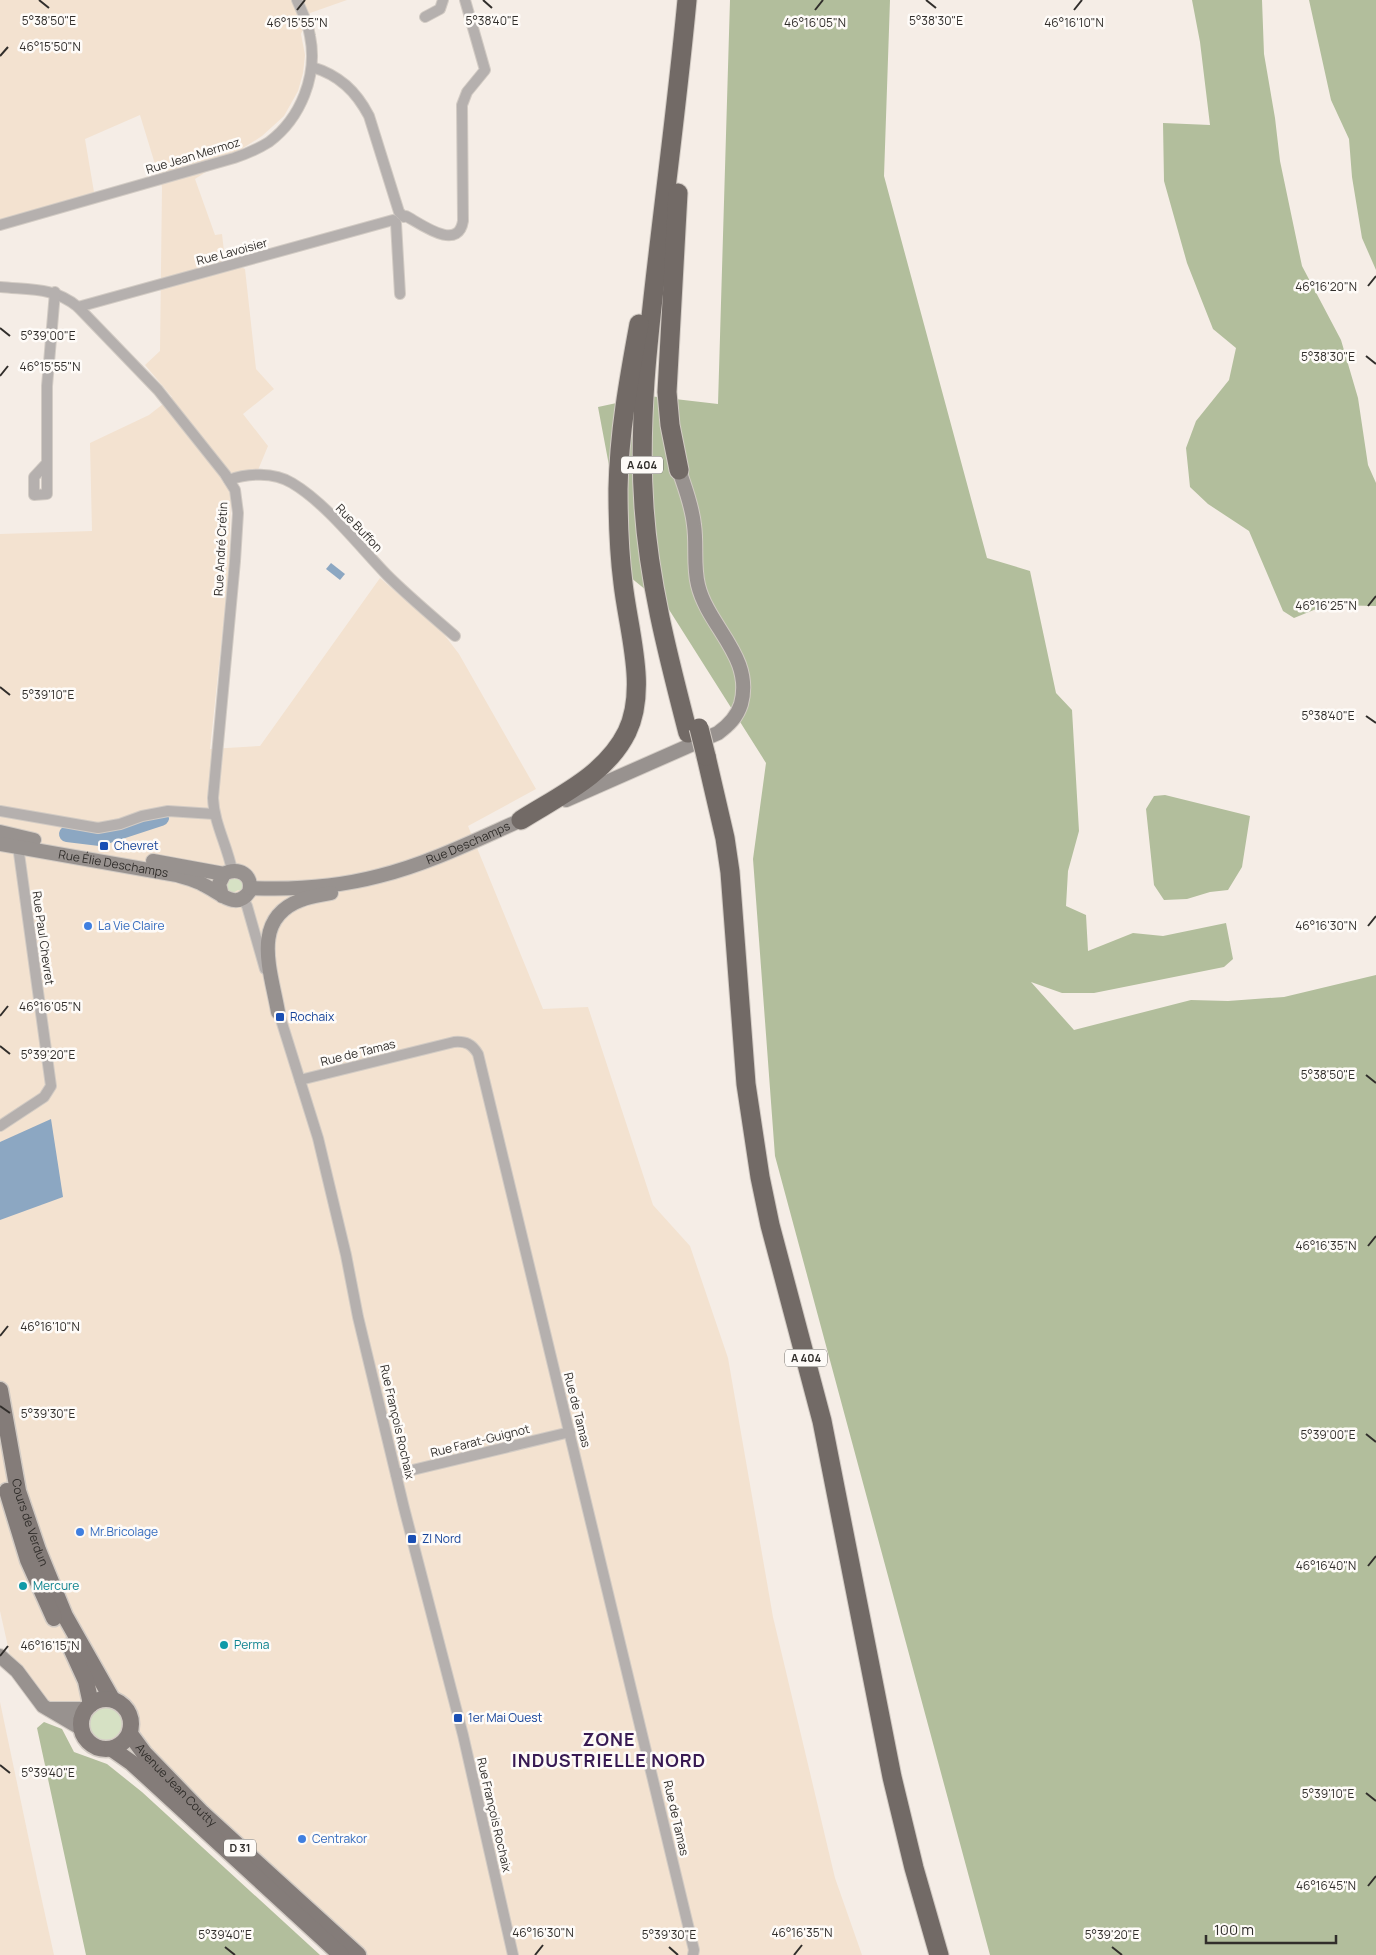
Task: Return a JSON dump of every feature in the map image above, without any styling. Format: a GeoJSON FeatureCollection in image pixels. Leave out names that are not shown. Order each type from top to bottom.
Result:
{"type":"FeatureCollection","features":[{"type":"Feature","properties":{"kind":"highway","name":"A 404"},"geometry":{"type":"LineString","coordinates":[[672,193],[687,0]]}},
{"type":"Feature","properties":{"kind":"highway","name":"A 404"},"geometry":{"type":"LineString","coordinates":[[699,0],[646,365],[642,482],[652,582],[660,623],[725,838],[730,872],[746,1084],[760,1177],[770,1225],[807,1359],[826,1440],[892,1777],[916,1876],[939,1955]]}},
{"type":"Feature","properties":{"kind":"highway"},"geometry":{"type":"LineString","coordinates":[[672,193],[667,392],[670,425],[679,470]]}},
{"type":"Feature","properties":{"kind":"highway"},"geometry":{"type":"LineString","coordinates":[[521,820],[594,774],[606,763],[622,741],[633,715],[636,702],[636,680],[623,584],[619,537],[618,488],[621,438],[632,364],[672,193]]}},
{"type":"Feature","properties":{"kind":"highway","name":"A 404"},"geometry":{"type":"LineString","coordinates":[[700,758],[720,891],[738,1117],[749,1184],[810,1427],[880,1778],[903,1873],[927,1955]]}},
{"type":"Feature","properties":{"kind":"main road","name":"Rue Deschamps"},"geometry":{"type":"LineString","coordinates":[[246,893],[353,882],[406,868],[441,855],[674,754],[718,733],[731,723],[739,709],[743,682],[736,656],[708,613],[698,587],[695,567],[693,517],[679,470]]}},
{"type":"Feature","properties":{"kind":"main road","name":"Rue Élie Deschamps"},"geometry":{"type":"LineString","coordinates":[[0,832],[228,872]]}},
{"type":"Feature","properties":{"kind":"main road","name":"Rue Élie Deschamps"},"geometry":{"type":"LineString","coordinates":[[0,844],[177,875],[204,884],[222,896]]}},
{"type":"Feature","properties":{"kind":"main road"},"geometry":{"type":"LineString","coordinates":[[278,1012],[267,945],[271,926],[282,911],[301,900],[365,886],[441,855]]}},
{"type":"Feature","properties":{"kind":"main road"},"geometry":{"type":"LineString","coordinates":[[228,872],[244,873],[250,883],[246,893],[234,901],[222,896],[219,884],[228,872]]}},
{"type":"Feature","properties":{"kind":"main road"},"geometry":{"type":"LineString","coordinates":[[0,1390],[2,1432]]}},
{"type":"Feature","properties":{"kind":"main road","name":"Cours de Verdun"},"geometry":{"type":"LineString","coordinates":[[2,1432],[15,1504],[20,1510],[24,1511],[52,1587],[65,1616],[112,1699]]}},
{"type":"Feature","properties":{"kind":"main road","name":"Cours de Verdun"},"geometry":{"type":"LineString","coordinates":[[0,1455],[14,1517],[28,1560],[42,1594],[86,1681],[88,1706]]}},
{"type":"Feature","properties":{"kind":"main road"},"geometry":{"type":"LineString","coordinates":[[0,1656],[17,1670],[40,1703],[82,1729]]}},
{"type":"Feature","properties":{"kind":"main road"},"geometry":{"type":"LineString","coordinates":[[0,1667],[26,1683]]}},
{"type":"Feature","properties":{"kind":"main road"},"geometry":{"type":"LineString","coordinates":[[47,1709],[88,1706],[104,1698],[123,1704],[129,1713],[132,1723],[130,1734],[122,1744],[112,1749],[100,1749],[86,1739],[81,1723],[88,1706]]}},
{"type":"Feature","properties":{"kind":"main road","name":"Avenue Jean Coutty"},"geometry":{"type":"LineString","coordinates":[[130,1734],[144,1753],[202,1813],[358,1955]]}},
{"type":"Feature","properties":{"kind":"main road","name":"Avenue Jean Coutty"},"geometry":{"type":"LineString","coordinates":[[112,1749],[132,1763],[341,1955]]}},
{"type":"Feature","properties":{"kind":"street","name":"Rue Jean Mermoz"},"geometry":{"type":"LineString","coordinates":[[0,225],[234,158],[269,142],[296,113],[305,93],[312,67],[310,34],[297,0]]}},
{"type":"Feature","properties":{"kind":"street"},"geometry":{"type":"LineString","coordinates":[[425,17],[440,9],[443,0]]}},
{"type":"Feature","properties":{"kind":"street"},"geometry":{"type":"LineString","coordinates":[[398,218],[406,216],[444,236],[455,234],[462,226],[462,105],[467,92],[485,70],[464,0]]}},
{"type":"Feature","properties":{"kind":"street"},"geometry":{"type":"LineString","coordinates":[[312,67],[344,82],[362,102],[369,116],[398,218],[400,294]]}},
{"type":"Feature","properties":{"kind":"street","name":"Rue Lavoisier"},"geometry":{"type":"LineString","coordinates":[[78,307],[398,218]]}},
{"type":"Feature","properties":{"kind":"street","name":"Rue André Crétin"},"geometry":{"type":"LineString","coordinates":[[0,287],[55,292],[66,297],[78,307],[158,390],[235,490],[238,513],[234,570],[213,798],[214,814],[226,845],[228,872]]}},
{"type":"Feature","properties":{"kind":"street"},"geometry":{"type":"LineString","coordinates":[[46,464],[46,386],[55,292]]}},
{"type":"Feature","properties":{"kind":"street","name":"Rue Buffon"},"geometry":{"type":"LineString","coordinates":[[229,480],[240,476],[260,475],[277,477],[291,482],[317,502],[389,577],[455,636]]}},
{"type":"Feature","properties":{"kind":"street"},"geometry":{"type":"LineString","coordinates":[[0,811],[98,828],[168,811],[214,814]]}},
{"type":"Feature","properties":{"kind":"street","name":"Rue Paul Chevret"},"geometry":{"type":"LineString","coordinates":[[0,1126],[44,1097],[52,1086],[18,846]]}},
{"type":"Feature","properties":{"kind":"street","name":"Rue François Rochaix"},"geometry":{"type":"LineString","coordinates":[[246,893],[247,906],[278,1012],[318,1138],[396,1474],[463,1735],[513,1955]]}},
{"type":"Feature","properties":{"kind":"street","name":"Rue de Tamas"},"geometry":{"type":"LineString","coordinates":[[300,1080],[454,1042],[470,1044],[478,1054],[694,1950],[693,1955]]}},
{"type":"Feature","properties":{"kind":"street","name":"Rue Farat-Guignot"},"geometry":{"type":"LineString","coordinates":[[396,1474],[570,1432]]}},
{"type":"Feature","properties":{"kind":"shaded area"},"geometry":{"type":"Polygon","coordinates":[[[0,0],[347,0],[310,13],[301,34],[305,55],[303,73],[298,91],[284,116],[262,136],[195,179],[215,235],[222,234],[225,260],[245,269],[256,369],[274,389],[243,414],[268,446],[258,470],[239,471],[231,491],[229,571],[210,749],[260,746],[380,578],[443,633],[459,654],[536,789],[468,826],[543,1009],[588,1007],[653,1205],[690,1246],[728,1358],[773,1617],[835,1878],[862,1955],[329,1955],[129,1772],[20,1688],[11,1660],[0,1611],[0,534],[92,531],[90,443],[149,415],[172,397],[145,365],[160,351],[162,187],[140,115],[85,139],[94,192],[0,222],[0,0]]]}},
{"type":"Feature","properties":{"kind":"shaded area"},"geometry":{"type":"Polygon","coordinates":[[[0,1702],[37,1878],[54,1955],[0,1955],[0,1702]]]}},
{"type":"Feature","properties":{"kind":"green space"},"geometry":{"type":"Polygon","coordinates":[[[730,0],[890,0],[884,176],[987,558],[1030,571],[1056,693],[1072,710],[1079,831],[1068,871],[1066,906],[1086,915],[1088,951],[1133,933],[1163,936],[1226,923],[1233,959],[1224,967],[1094,993],[1062,993],[1031,982],[1074,1030],[1191,1000],[1228,1001],[1284,997],[1376,975],[1376,1955],[990,1955],[775,1156],[753,859],[766,763],[668,608],[630,577],[598,407],[649,396],[718,404],[730,0]]]}},
{"type":"Feature","properties":{"kind":"green space"},"geometry":{"type":"Polygon","coordinates":[[[1192,0],[1262,0],[1264,54],[1280,161],[1302,266],[1341,340],[1358,398],[1368,465],[1376,483],[1376,606],[1326,605],[1294,618],[1283,611],[1249,531],[1208,504],[1190,487],[1186,448],[1196,421],[1229,380],[1236,348],[1213,329],[1187,263],[1164,181],[1163,123],[1210,125],[1200,42],[1192,0]]]}},
{"type":"Feature","properties":{"kind":"green space"},"geometry":{"type":"Polygon","coordinates":[[[1309,0],[1376,0],[1376,270],[1362,238],[1352,177],[1349,139],[1331,100],[1309,0]]]}},
{"type":"Feature","properties":{"kind":"green space"},"geometry":{"type":"Polygon","coordinates":[[[1165,795],[1250,816],[1242,867],[1228,890],[1210,892],[1187,899],[1164,900],[1154,885],[1146,809],[1154,796],[1165,795]]]}},
{"type":"Feature","properties":{"kind":"green space"},"geometry":{"type":"Polygon","coordinates":[[[236,877],[242,882],[242,891],[238,890],[231,894],[228,891],[227,883],[230,879],[236,877]]]}},
{"type":"Feature","properties":{"kind":"green space"},"geometry":{"type":"Polygon","coordinates":[[[105,1706],[112,1707],[117,1711],[121,1716],[121,1730],[117,1735],[112,1739],[105,1740],[98,1739],[93,1735],[89,1730],[88,1723],[89,1716],[93,1711],[98,1707],[105,1706]]]}},
{"type":"Feature","properties":{"kind":"green space"},"geometry":{"type":"Polygon","coordinates":[[[44,1722],[62,1729],[74,1752],[107,1764],[142,1792],[320,1955],[86,1955],[37,1728],[44,1722]]]}},
{"type":"Feature","properties":{"kind":"water"},"geometry":{"type":"Polygon","coordinates":[[[331,563],[345,574],[340,580],[326,569],[331,563]]]}},
{"type":"Feature","properties":{"kind":"water"},"geometry":{"type":"Polygon","coordinates":[[[51,1119],[63,1197],[0,1220],[0,1142],[51,1119]]]}},
{"type":"Feature","properties":{"kind":"waterway"},"geometry":{"type":"LineString","coordinates":[[67,834],[100,838],[161,818]]}},
{"type":"Feature","properties":{"kind":"place","name":"Chevret"},"geometry":{"type":"Point","coordinates":[104,846]}},
{"type":"Feature","properties":{"kind":"place","name":"La Vie Claire"},"geometry":{"type":"Point","coordinates":[88,926]}},
{"type":"Feature","properties":{"kind":"place","name":"Rochaix"},"geometry":{"type":"Point","coordinates":[280,1017]}},
{"type":"Feature","properties":{"kind":"place","name":"Mr.Bricolage"},"geometry":{"type":"Point","coordinates":[80,1532]}},
{"type":"Feature","properties":{"kind":"place","name":"ZI Nord"},"geometry":{"type":"Point","coordinates":[412,1539]}},
{"type":"Feature","properties":{"kind":"place","name":"Mercure"},"geometry":{"type":"Point","coordinates":[23,1586]}},
{"type":"Feature","properties":{"kind":"place","name":"Perma"},"geometry":{"type":"Point","coordinates":[224,1645]}},
{"type":"Feature","properties":{"kind":"place","name":"1er Mai Ouest"},"geometry":{"type":"Point","coordinates":[458,1718]}},
{"type":"Feature","properties":{"kind":"place","name":"Centrakor"},"geometry":{"type":"Point","coordinates":[302,1839]}},
{"type":"Feature","properties":{"kind":"district","name":"ZONE INDUSTRIELLE NORD"},"geometry":{"type":"Point","coordinates":[609,1750]}}]}
